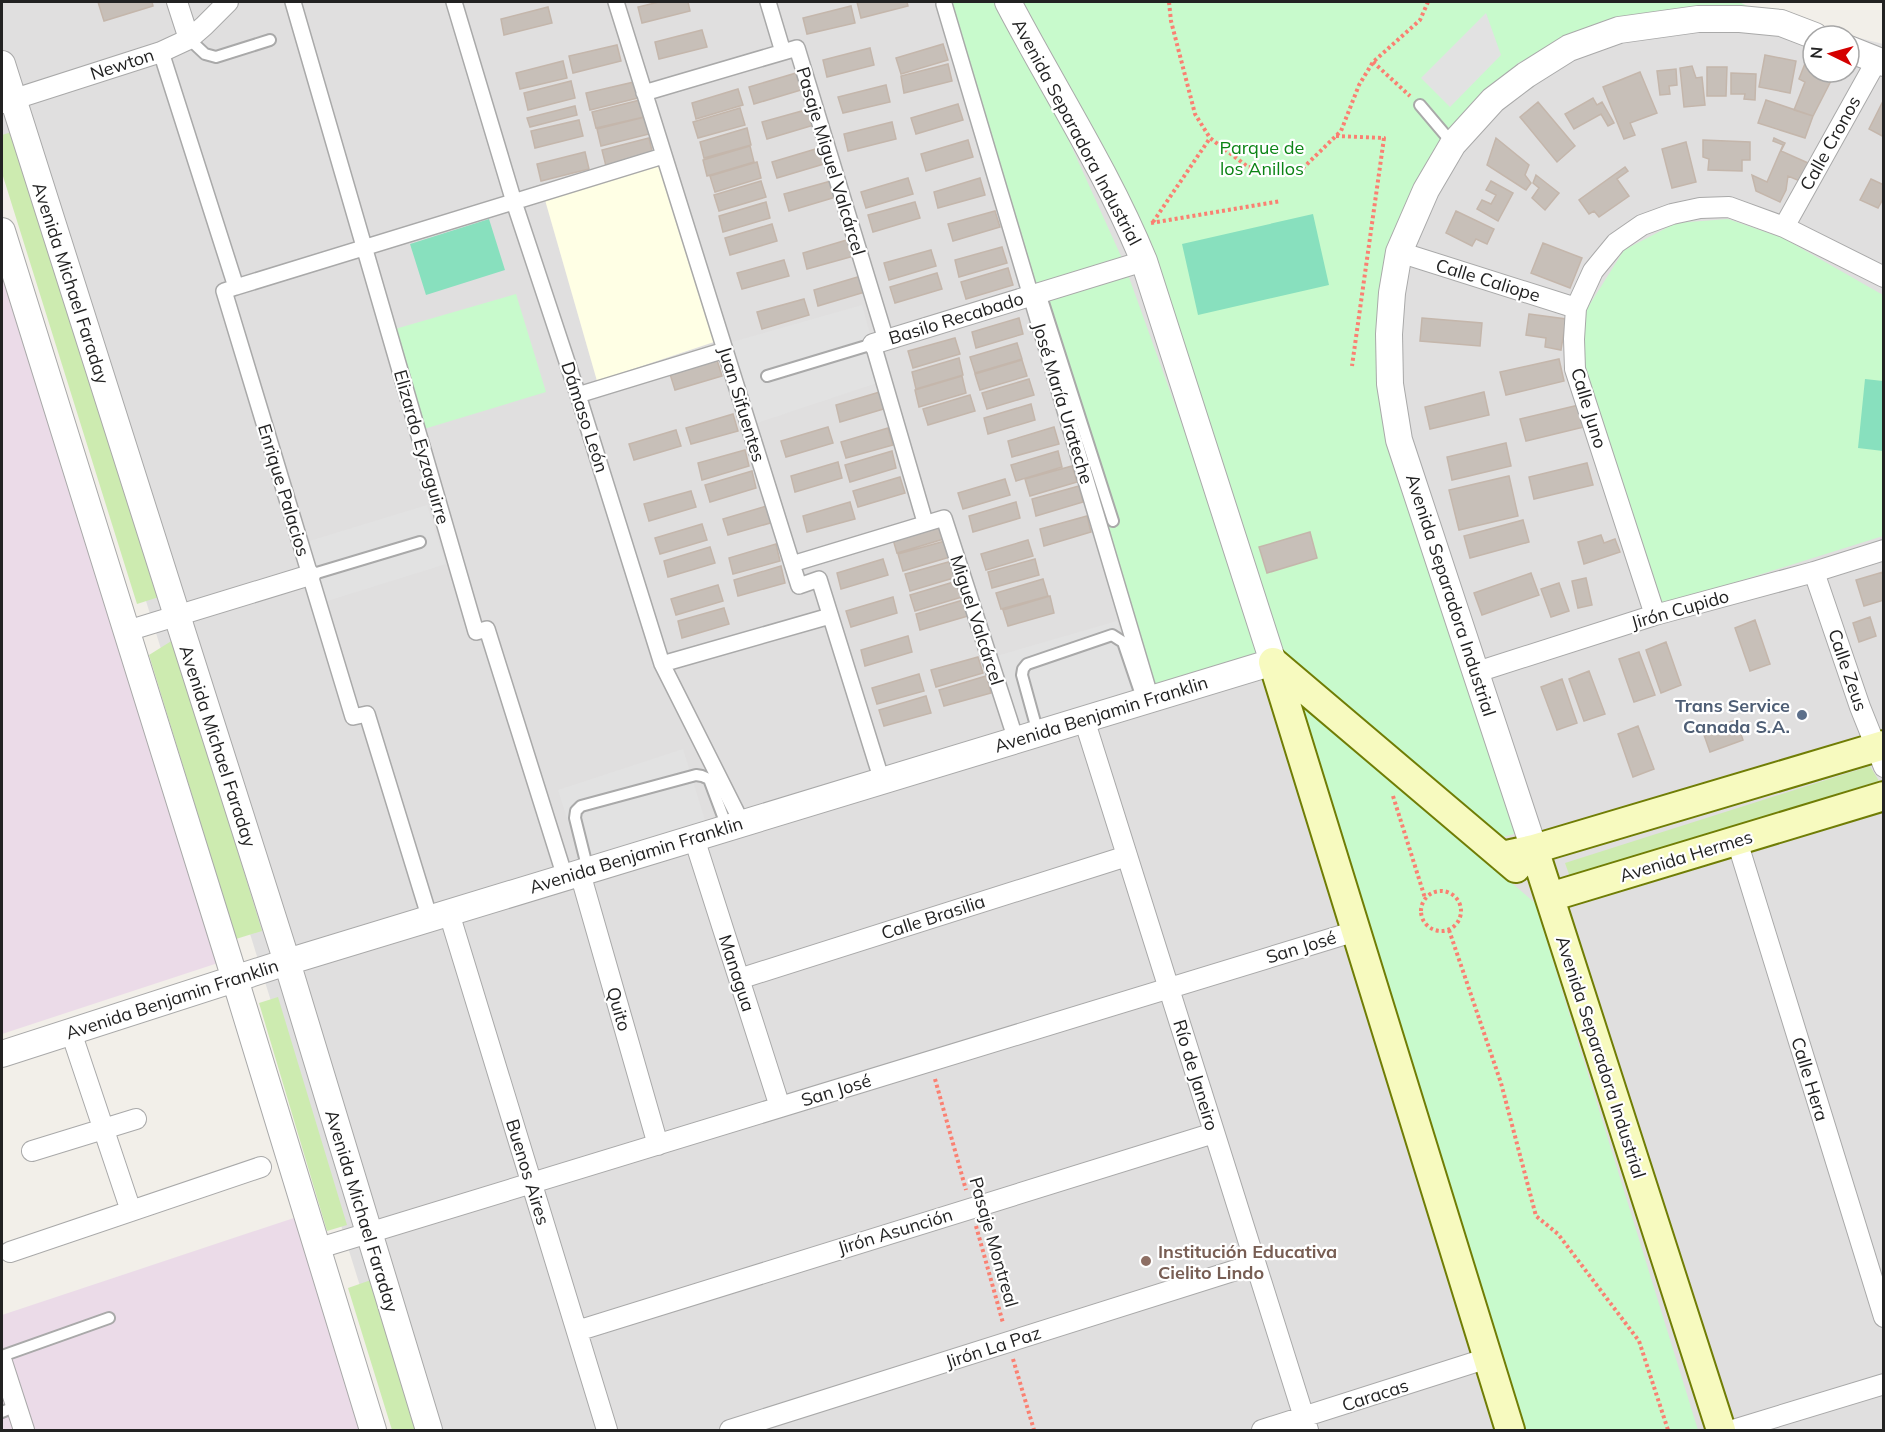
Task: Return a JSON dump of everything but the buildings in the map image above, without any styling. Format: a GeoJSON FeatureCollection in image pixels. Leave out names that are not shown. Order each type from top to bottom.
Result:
{"type":"FeatureCollection","features":[{"type":"Feature","properties":{"kind":"main road"},"geometry":{"type":"LineString","coordinates":[[1273,662],[1550,897]]}},
{"type":"Feature","properties":{"kind":"main road","name":"Avenida Separadora Industrial"},"geometry":{"type":"LineString","coordinates":[[1273,662],[1510,1431]]}},
{"type":"Feature","properties":{"kind":"main road"},"geometry":{"type":"LineString","coordinates":[[1502,856],[1881,753]]}},
{"type":"Feature","properties":{"kind":"main road","name":"Avenida Hermes"},"geometry":{"type":"LineString","coordinates":[[1550,897],[1884,796]]}},
{"type":"Feature","properties":{"kind":"main road","name":"Avenida Separadora Industrial"},"geometry":{"type":"LineString","coordinates":[[1534,849],[1721,1431]]}},
{"type":"Feature","properties":{"kind":"street"},"geometry":{"type":"LineString","coordinates":[[177,2],[189,39]]}},
{"type":"Feature","properties":{"kind":"street","name":"Newton"},"geometry":{"type":"LineString","coordinates":[[7,101],[161,52],[189,39],[228,2]]}},
{"type":"Feature","properties":{"kind":"street","name":"Elizardo Eyzaguirre"},"geometry":{"type":"LineString","coordinates":[[293,2],[476,632],[487,629],[578,874]]}},
{"type":"Feature","properties":{"kind":"street","name":"Dámaso León"},"geometry":{"type":"LineString","coordinates":[[454,2],[514,202],[578,395],[662,664],[734,825]]}},
{"type":"Feature","properties":{"kind":"street","name":"Juan Sifuentes"},"geometry":{"type":"LineString","coordinates":[[616,2],[799,586],[819,579],[882,781]]}},
{"type":"Feature","properties":{"kind":"street","name":"Pasaje Miguel Valcárcel"},"geometry":{"type":"LineString","coordinates":[[768,2],[783,52],[797,48],[879,342]]}},
{"type":"Feature","properties":{"kind":"street","name":"Avenida Separadora Industrial"},"geometry":{"type":"LineString","coordinates":[[1008,2],[1141,225],[1144,261],[1273,662]]}},
{"type":"Feature","properties":{"kind":"street","name":"José María Urateche"},"geometry":{"type":"LineString","coordinates":[[944,4],[1035,294],[1147,700]]}},
{"type":"Feature","properties":{"kind":"street","name":"Avenida Separadora Industrial"},"geometry":{"type":"LineString","coordinates":[[1534,849],[1399,440],[1390,384],[1389,334],[1392,293],[1399,252],[1426,190],[1453,144],[1493,100],[1526,75],[1569,48],[1620,30],[1698,19],[1740,19],[1781,23],[1801,31]]}},
{"type":"Feature","properties":{"kind":"street"},"geometry":{"type":"LineString","coordinates":[[161,52],[236,287],[663,156]]}},
{"type":"Feature","properties":{"kind":"street"},"geometry":{"type":"LineString","coordinates":[[644,93],[783,52]]}},
{"type":"Feature","properties":{"kind":"street"},"geometry":{"type":"LineString","coordinates":[[1861,54],[1880,62]]}},
{"type":"Feature","properties":{"kind":"street","name":"Calle Cronos"},"geometry":{"type":"LineString","coordinates":[[1784,227],[1880,62]]}},
{"type":"Feature","properties":{"kind":"street","name":"Avenida Michael Faraday"},"geometry":{"type":"LineString","coordinates":[[2,64],[7,101],[287,962],[429,1431]]}},
{"type":"Feature","properties":{"kind":"street","name":"Calle Juno"},"geometry":{"type":"LineString","coordinates":[[1655,615],[1575,369],[1576,308],[1593,272],[1616,243],[1642,225],[1662,217],[1700,208],[1729,207],[1784,227],[1884,277]]}},
{"type":"Feature","properties":{"kind":"street"},"geometry":{"type":"LineString","coordinates":[[2,231],[236,979],[373,1431]]}},
{"type":"Feature","properties":{"kind":"street","name":"Calle Caliope"},"geometry":{"type":"LineString","coordinates":[[1399,252],[1576,308]]}},
{"type":"Feature","properties":{"kind":"street","name":"Basilo Recabado"},"geometry":{"type":"LineString","coordinates":[[879,342],[1144,261]]}},
{"type":"Feature","properties":{"kind":"street","name":"Enrique Palacios"},"geometry":{"type":"LineString","coordinates":[[236,287],[224,291],[353,717],[367,714],[439,916]]}},
{"type":"Feature","properties":{"kind":"street"},"geometry":{"type":"LineString","coordinates":[[792,564],[925,522],[879,342]]}},
{"type":"Feature","properties":{"kind":"street"},"geometry":{"type":"LineString","coordinates":[[578,395],[725,350]]}},
{"type":"Feature","properties":{"kind":"street","name":"Miguel Valcárcel"},"geometry":{"type":"LineString","coordinates":[[925,522],[944,518],[1027,737]]}},
{"type":"Feature","properties":{"kind":"street","name":"Jirón Cupido"},"geometry":{"type":"LineString","coordinates":[[1477,672],[1655,615],[1814,572],[1884,550]]}},
{"type":"Feature","properties":{"kind":"street","name":"Calle Zeus"},"geometry":{"type":"LineString","coordinates":[[1814,572],[1881,753]]}},
{"type":"Feature","properties":{"kind":"street"},"geometry":{"type":"LineString","coordinates":[[127,631],[310,575]]}},
{"type":"Feature","properties":{"kind":"street"},"geometry":{"type":"LineString","coordinates":[[662,664],[830,616]]}},
{"type":"Feature","properties":{"kind":"street","name":"Avenida Benjamin Franklin"},"geometry":{"type":"LineString","coordinates":[[2,1054],[287,962],[1273,662]]}},
{"type":"Feature","properties":{"kind":"street","name":"Río de Janeiro"},"geometry":{"type":"LineString","coordinates":[[1084,719],[1306,1424]]}},
{"type":"Feature","properties":{"kind":"street","name":"Managua"},"geometry":{"type":"LineString","coordinates":[[694,838],[780,1107]]}},
{"type":"Feature","properties":{"kind":"street","name":"Calle Hera"},"geometry":{"type":"LineString","coordinates":[[1737,841],[1884,1317]]}},
{"type":"Feature","properties":{"kind":"street","name":"Calle Brasilia"},"geometry":{"type":"LineString","coordinates":[[739,979],[1127,856]]}},
{"type":"Feature","properties":{"kind":"street","name":"Quito"},"geometry":{"type":"LineString","coordinates":[[578,874],[658,1145]]}},
{"type":"Feature","properties":{"kind":"street","name":"Buenos Aires"},"geometry":{"type":"LineString","coordinates":[[439,916],[532,1184],[607,1431]]}},
{"type":"Feature","properties":{"kind":"street","name":"San José"},"geometry":{"type":"LineString","coordinates":[[316,1249],[1356,931]]}},
{"type":"Feature","properties":{"kind":"street"},"geometry":{"type":"LineString","coordinates":[[71,1032],[131,1212]]}},
{"type":"Feature","properties":{"kind":"street"},"geometry":{"type":"LineString","coordinates":[[32,1151],[136,1119]]}},
{"type":"Feature","properties":{"kind":"street","name":"Jirón Asunción"},"geometry":{"type":"LineString","coordinates":[[577,1330],[1214,1133]]}},
{"type":"Feature","properties":{"kind":"street"},"geometry":{"type":"LineString","coordinates":[[10,1251],[261,1167]]}},
{"type":"Feature","properties":{"kind":"street","name":"Jirón La Paz"},"geometry":{"type":"LineString","coordinates":[[730,1431],[1255,1264]]}},
{"type":"Feature","properties":{"kind":"street","name":"Caracas"},"geometry":{"type":"LineString","coordinates":[[1262,1431],[1306,1424],[1488,1358]]}},
{"type":"Feature","properties":{"kind":"street"},"geometry":{"type":"LineString","coordinates":[[2,1362],[9,1409],[24,1431]]}},
{"type":"Feature","properties":{"kind":"street"},"geometry":{"type":"LineString","coordinates":[[1733,1431],[1884,1384]]}},
{"type":"Feature","properties":{"kind":"lane"},"geometry":{"type":"LineString","coordinates":[[189,39],[205,54],[216,57],[270,39]]}},
{"type":"Feature","properties":{"kind":"lane"},"geometry":{"type":"LineString","coordinates":[[1420,105],[1453,144]]}},
{"type":"Feature","properties":{"kind":"lane"},"geometry":{"type":"LineString","coordinates":[[1035,294],[1113,521]]}},
{"type":"Feature","properties":{"kind":"lane","name":"Basilo Recabado"},"geometry":{"type":"LineString","coordinates":[[767,376],[879,342]]}},
{"type":"Feature","properties":{"kind":"lane"},"geometry":{"type":"LineString","coordinates":[[310,575],[420,542]]}},
{"type":"Feature","properties":{"kind":"lane"},"geometry":{"type":"LineString","coordinates":[[1027,737],[1022,675],[1027,664],[1112,635],[1124,642],[1147,700]]}},
{"type":"Feature","properties":{"kind":"lane"},"geometry":{"type":"LineString","coordinates":[[578,874],[575,818],[576,811],[581,806],[702,776],[709,779],[734,825]]}},
{"type":"Feature","properties":{"kind":"lane"},"geometry":{"type":"LineString","coordinates":[[2,1356],[109,1318]]}},
{"type":"Feature","properties":{"kind":"path"},"geometry":{"type":"LineString","coordinates":[[1169,2],[1171,21],[1195,114],[1210,138],[1248,167],[1302,169],[1341,131],[1359,85],[1373,62],[1420,20],[1428,2]]}},
{"type":"Feature","properties":{"kind":"path"},"geometry":{"type":"LineString","coordinates":[[1373,62],[1420,105]]}},
{"type":"Feature","properties":{"kind":"path"},"geometry":{"type":"LineString","coordinates":[[1336,136],[1384,138],[1352,366]]}},
{"type":"Feature","properties":{"kind":"path"},"geometry":{"type":"LineString","coordinates":[[1141,225],[1210,138]]}},
{"type":"Feature","properties":{"kind":"path"},"geometry":{"type":"LineString","coordinates":[[1141,225],[1281,201]]}},
{"type":"Feature","properties":{"kind":"path"},"geometry":{"type":"LineString","coordinates":[[1379,752],[1425,898],[1421,911],[1425,923],[1436,931],[1455,927],[1461,915],[1459,902],[1455,896],[1443,890],[1436,891],[1425,898]]}},
{"type":"Feature","properties":{"kind":"path"},"geometry":{"type":"LineString","coordinates":[[1449,930],[1502,1083],[1536,1216],[1558,1234],[1640,1341],[1668,1431]]}},
{"type":"Feature","properties":{"kind":"path","name":"Pasaje Montreal"},"geometry":{"type":"LineString","coordinates":[[930,1061],[1034,1431]]}},
{"type":"Feature","properties":{"kind":"shaded area"},"geometry":{"type":"Polygon","coordinates":[[[2,2],[1718,2],[1804,24],[1801,24],[1801,84],[1861,84],[1861,38],[1883,44],[1883,1430],[405,1430],[2,140],[2,2]]]}},
{"type":"Feature","properties":{"kind":"shaded area"},"geometry":{"type":"Polygon","coordinates":[[[1486,13],[1501,55],[1450,107],[1421,78],[1486,13]]]}},
{"type":"Feature","properties":{"kind":"shaded area"},"geometry":{"type":"Polygon","coordinates":[[[659,165],[717,341],[597,381],[545,200],[659,165]]]}},
{"type":"Feature","properties":{"kind":"shaded area"},"geometry":{"type":"Polygon","coordinates":[[[2,269],[221,962],[2,1034],[2,269]]]}},
{"type":"Feature","properties":{"kind":"shaded area"},"geometry":{"type":"Polygon","coordinates":[[[862,305],[883,381],[748,426],[722,345],[862,305]]]}},
{"type":"Feature","properties":{"kind":"shaded area"},"geometry":{"type":"Polygon","coordinates":[[[427,505],[446,564],[324,602],[306,542],[427,505]]]}},
{"type":"Feature","properties":{"kind":"shaded area"},"geometry":{"type":"Polygon","coordinates":[[[1117,621],[1141,697],[1017,733],[993,657],[1117,621]]]}},
{"type":"Feature","properties":{"kind":"shaded area"},"geometry":{"type":"Polygon","coordinates":[[[683,749],[707,827],[582,865],[558,790],[683,749]]]}},
{"type":"Feature","properties":{"kind":"shaded area"},"geometry":{"type":"Polygon","coordinates":[[[300,1216],[367,1430],[2,1430],[2,1315],[300,1216]]]}},
{"type":"Feature","properties":{"kind":"green space"},"geometry":{"type":"Polygon","coordinates":[[[999,2],[1045,88],[1125,265],[1033,290],[949,4],[999,2]]]}},
{"type":"Feature","properties":{"kind":"green space","name":"Parque de los Anillos"},"geometry":{"type":"Polygon","coordinates":[[[1015,2],[1739,2],[1773,18],[1620,19],[1518,63],[1448,136],[1381,335],[1521,832],[1496,839],[1280,654],[1137,259],[1015,2]]]}},
{"type":"Feature","properties":{"kind":"green space"},"geometry":{"type":"Polygon","coordinates":[[[15,131],[162,596],[137,604],[2,173],[2,135],[15,131]]]}},
{"type":"Feature","properties":{"kind":"green space"},"geometry":{"type":"Polygon","coordinates":[[[1313,214],[1329,285],[1198,315],[1182,244],[1313,214]]]}},
{"type":"Feature","properties":{"kind":"green space"},"geometry":{"type":"Polygon","coordinates":[[[489,219],[505,270],[426,295],[410,244],[489,219]]]}},
{"type":"Feature","properties":{"kind":"green space"},"geometry":{"type":"Polygon","coordinates":[[[1728,219],[1783,238],[1883,295],[1883,536],[1663,605],[1585,367],[1585,312],[1624,250],[1676,223],[1728,219]]]}},
{"type":"Feature","properties":{"kind":"green space"},"geometry":{"type":"Polygon","coordinates":[[[1126,269],[1266,658],[1154,692],[1035,297],[1126,269]]]}},
{"type":"Feature","properties":{"kind":"green space"},"geometry":{"type":"Polygon","coordinates":[[[516,294],[546,392],[424,429],[395,329],[516,294]]]}},
{"type":"Feature","properties":{"kind":"green space"},"geometry":{"type":"Polygon","coordinates":[[[1865,379],[1883,381],[1883,451],[1858,448],[1865,379]]]}},
{"type":"Feature","properties":{"kind":"green space"},"geometry":{"type":"Polygon","coordinates":[[[173,640],[262,931],[236,939],[149,655],[173,640]]]}},
{"type":"Feature","properties":{"kind":"green space"},"geometry":{"type":"Polygon","coordinates":[[[1290,692],[1535,903],[1698,1430],[1520,1430],[1290,692]]]}},
{"type":"Feature","properties":{"kind":"green space"},"geometry":{"type":"Polygon","coordinates":[[[1870,766],[1879,781],[1570,877],[1565,863],[1870,766]]]}},
{"type":"Feature","properties":{"kind":"green space"},"geometry":{"type":"Polygon","coordinates":[[[278,997],[347,1225],[327,1231],[259,1003],[278,997]]]}},
{"type":"Feature","properties":{"kind":"green space"},"geometry":{"type":"Polygon","coordinates":[[[371,1280],[418,1430],[392,1430],[348,1288],[371,1280]]]}},
{"type":"Feature","properties":{"kind":"place","name":"Trans Service Canada S.A."},"geometry":{"type":"Point","coordinates":[1802,715]}},
{"type":"Feature","properties":{"kind":"place","name":"Institución Educativa Cielito Lindo"},"geometry":{"type":"Point","coordinates":[1146,1261]}}]}
